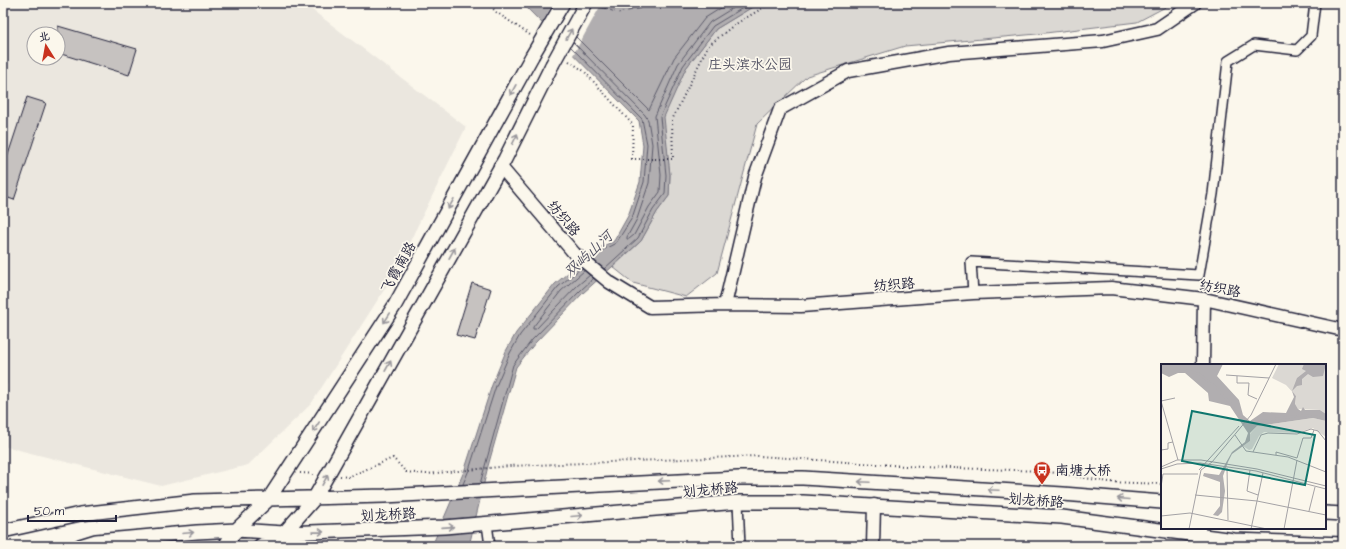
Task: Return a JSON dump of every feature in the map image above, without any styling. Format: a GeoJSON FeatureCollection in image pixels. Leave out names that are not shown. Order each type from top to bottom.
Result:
{"type":"FeatureCollection","features":[{"type":"Feature","properties":{"kind":"main road","name":"飞霞南路"},"geometry":{"type":"LineString","coordinates":[[226,546],[236,530],[268,500],[396,306],[532,56],[563,3]]}},
{"type":"Feature","properties":{"kind":"main road"},"geometry":{"type":"LineString","coordinates":[[260,546],[284,533],[314,499],[500,166],[586,3]]}},
{"type":"Feature","properties":{"kind":"main road","name":"划龙桥路"},"geometry":{"type":"LineString","coordinates":[[3,531],[88,513],[195,502],[314,499],[738,478],[803,478],[1048,493],[1161,502]]}},
{"type":"Feature","properties":{"kind":"main road","name":"划龙桥路"},"geometry":{"type":"LineString","coordinates":[[80,546],[96,541],[197,532],[236,530],[284,533],[444,527],[738,502],[803,502],[874,505],[1062,517],[1199,537],[1234,540],[1343,544]]}},
{"type":"Feature","properties":{"kind":"main road"},"geometry":{"type":"LineString","coordinates":[[1326,513],[1343,514]]}},
{"type":"Feature","properties":{"kind":"main road"},"geometry":{"type":"LineString","coordinates":[[96,541],[130,546]]}},
{"type":"Feature","properties":{"kind":"street"},"geometry":{"type":"LineString","coordinates":[[725,305],[755,177],[780,109],[848,71],[949,53],[1103,41],[1157,29],[1195,3]]}},
{"type":"Feature","properties":{"kind":"street"},"geometry":{"type":"LineString","coordinates":[[973,293],[971,262],[1199,275],[1213,194],[1228,61],[1254,44],[1297,50],[1311,36],[1315,3]]}},
{"type":"Feature","properties":{"kind":"street","name":"纺织路"},"geometry":{"type":"LineString","coordinates":[[500,166],[574,253],[609,282],[650,307],[725,305],[801,306],[973,293],[1111,288],[1204,299],[1343,330]]}},
{"type":"Feature","properties":{"kind":"street"},"geometry":{"type":"LineString","coordinates":[[1202,364],[1204,299]]}},
{"type":"Feature","properties":{"kind":"street"},"geometry":{"type":"LineString","coordinates":[[738,502],[740,546]]}},
{"type":"Feature","properties":{"kind":"street"},"geometry":{"type":"LineString","coordinates":[[873,546],[874,505]]}},
{"type":"Feature","properties":{"kind":"street"},"geometry":{"type":"LineString","coordinates":[[487,524],[490,546]]}},
{"type":"Feature","properties":{"kind":"path"},"geometry":{"type":"LineString","coordinates":[[488,3],[496,12],[534,37]]}},
{"type":"Feature","properties":{"kind":"path"},"geometry":{"type":"LineString","coordinates":[[565,58],[584,71],[633,125],[632,159],[673,159],[672,120],[708,46],[734,25],[771,3]]}},
{"type":"Feature","properties":{"kind":"shaded area"},"geometry":{"type":"Polygon","coordinates":[[[3,3],[303,3],[466,127],[393,276],[311,404],[248,465],[161,486],[3,446],[3,413],[8,385],[3,382],[3,3]]]}},
{"type":"Feature","properties":{"kind":"green space","name":"庄头滨水公园"},"geometry":{"type":"Polygon","coordinates":[[[759,3],[1173,3],[1137,22],[1037,34],[905,46],[807,76],[757,124],[717,273],[686,297],[633,283],[613,267],[641,241],[657,212],[669,196],[670,175],[663,117],[686,68],[716,29],[759,3]]]}},
{"type":"Feature","properties":{"kind":"water"},"geometry":{"type":"Polygon","coordinates":[[[522,3],[759,3],[716,29],[686,68],[664,117],[670,175],[669,196],[657,212],[641,241],[583,293],[535,343],[516,367],[488,466],[469,546],[432,546],[465,469],[492,385],[506,351],[516,333],[555,284],[595,250],[614,241],[628,216],[640,182],[643,145],[639,121],[522,3]]]}},
{"type":"Feature","properties":{"kind":"pier"},"geometry":{"type":"Polygon","coordinates":[[[553,3],[602,3],[572,57],[541,25],[553,3]]]}},
{"type":"Feature","properties":{"kind":"building"},"geometry":{"type":"Polygon","coordinates":[[[66,28],[137,49],[129,75],[66,55],[66,28]]]}},
{"type":"Feature","properties":{"kind":"building"},"geometry":{"type":"Polygon","coordinates":[[[27,97],[46,103],[14,200],[3,196],[3,170],[27,97]]]}},
{"type":"Feature","properties":{"kind":"building"},"geometry":{"type":"Polygon","coordinates":[[[472,283],[491,289],[475,340],[456,335],[472,283]]]}},
{"type":"Feature","properties":{"kind":"ferry route"},"geometry":{"type":"LineString","coordinates":[[593,4],[618,13],[667,3]]}},
{"type":"Feature","properties":{"kind":"place","name":"南塘大桥"},"geometry":{"type":"Point","coordinates":[1042,485]}},
{"type":"Feature","properties":{"kind":"water label","name":"双屿山河"},"geometry":{"type":"Point","coordinates":[588,254]}}]}
